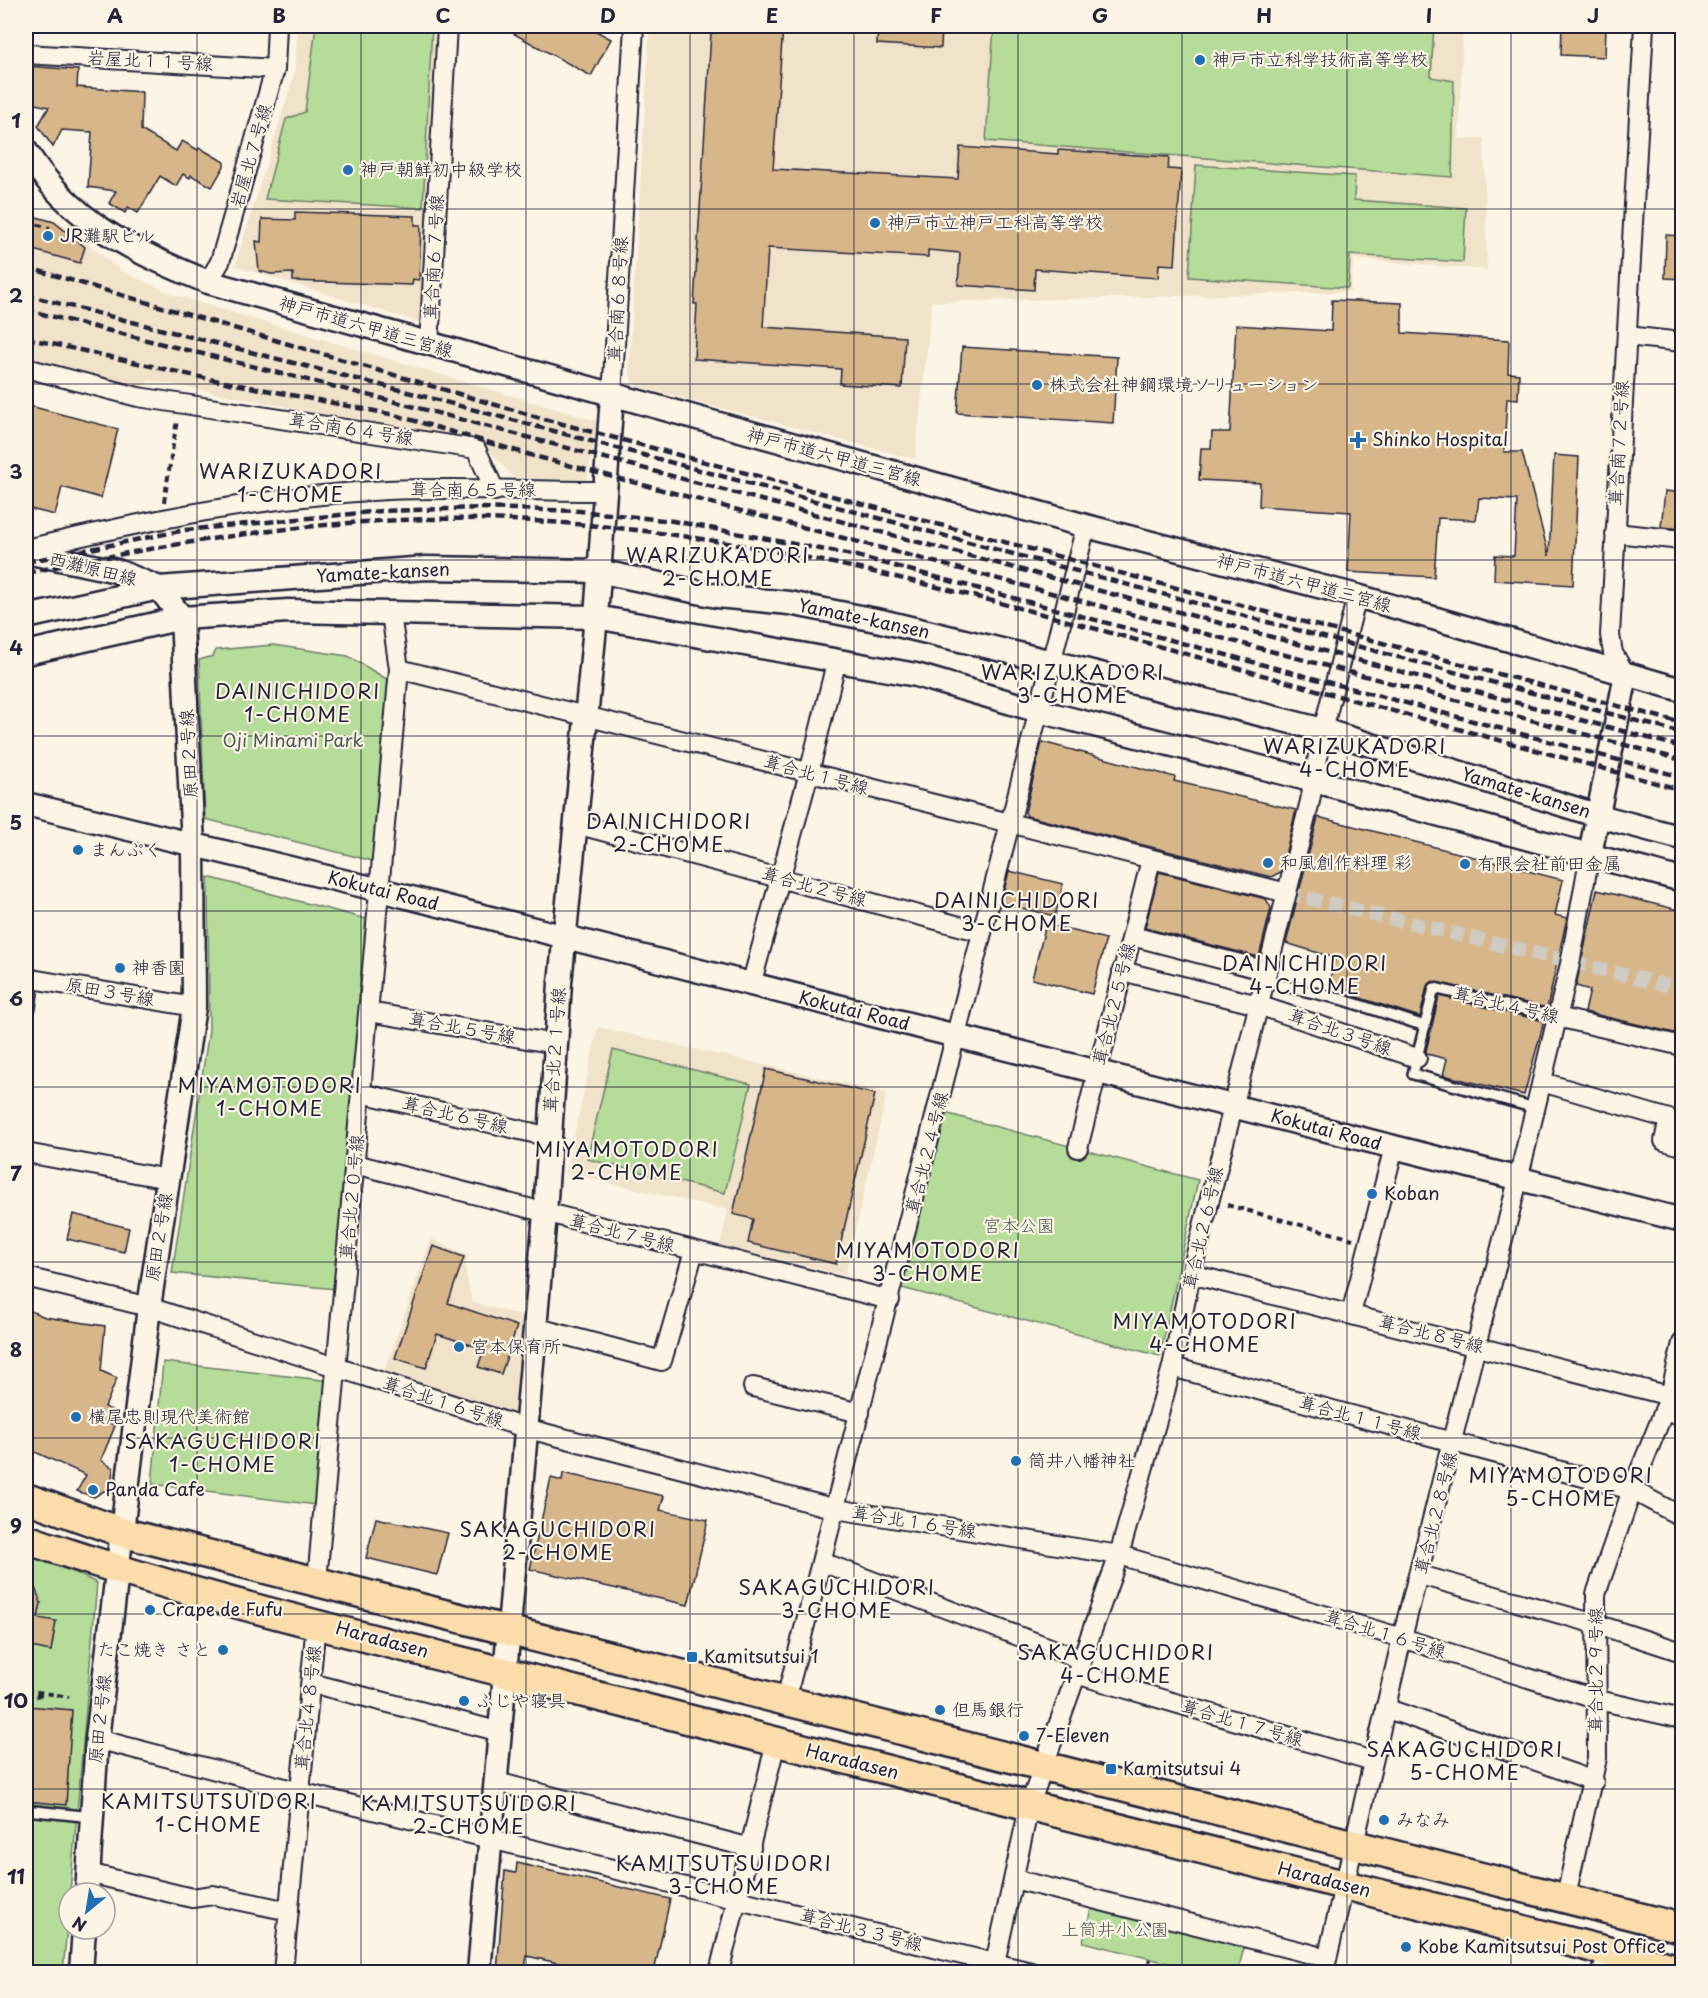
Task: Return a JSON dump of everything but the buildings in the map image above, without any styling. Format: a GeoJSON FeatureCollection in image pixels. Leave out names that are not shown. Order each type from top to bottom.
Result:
{"type":"FeatureCollection","features":[{"type":"Feature","properties":{"kind":"main road"},"geometry":{"type":"LineString","coordinates":[[26,1498],[124,1533],[510,1632],[786,1699],[1565,1900],[1683,1928]]}},
{"type":"Feature","properties":{"kind":"main road","name":"Haradasen"},"geometry":{"type":"LineString","coordinates":[[26,1539],[117,1571],[1029,1807],[1345,1885],[1605,1962],[1683,1970]]}},
{"type":"Feature","properties":{"kind":"street","name":"岩屋北７号線"},"geometry":{"type":"LineString","coordinates":[[208,282],[220,262],[275,69],[277,26]]}},
{"type":"Feature","properties":{"kind":"street","name":"葺合南６７号線"},"geometry":{"type":"LineString","coordinates":[[429,345],[447,26]]}},
{"type":"Feature","properties":{"kind":"street","name":"葺合南６８号線"},"geometry":{"type":"LineString","coordinates":[[598,572],[612,396],[634,26]]}},
{"type":"Feature","properties":{"kind":"street","name":"葺合南７２号線"},"geometry":{"type":"LineString","coordinates":[[1626,675],[1612,654],[1610,635],[1644,26]]}},
{"type":"Feature","properties":{"kind":"street","name":"岩屋北１１号線"},"geometry":{"type":"LineString","coordinates":[[26,54],[275,69]]}},
{"type":"Feature","properties":{"kind":"street","name":"神戸市道六甲道三宮線"},"geometry":{"type":"LineString","coordinates":[[28,157],[59,193],[107,234],[143,256],[208,282],[1086,526],[1357,596],[1683,690]]}},
{"type":"Feature","properties":{"kind":"street"},"geometry":{"type":"LineString","coordinates":[[1627,336],[1683,342]]}},
{"type":"Feature","properties":{"kind":"street"},"geometry":{"type":"LineString","coordinates":[[26,368],[138,397],[180,402]]}},
{"type":"Feature","properties":{"kind":"street","name":"葺合南６４号線"},"geometry":{"type":"LineString","coordinates":[[180,402],[476,449],[495,491]]}},
{"type":"Feature","properties":{"kind":"street","name":"葺合南６５号線"},"geometry":{"type":"LineString","coordinates":[[26,550],[162,517],[274,500],[388,490],[605,491]]}},
{"type":"Feature","properties":{"kind":"street","name":"葺合北２４号線"},"geometry":{"type":"LineString","coordinates":[[786,1699],[890,1300],[1086,526]]}},
{"type":"Feature","properties":{"kind":"street"},"geometry":{"type":"LineString","coordinates":[[1615,533],[1683,540]]}},
{"type":"Feature","properties":{"kind":"street","name":"西灘原田線"},"geometry":{"type":"LineString","coordinates":[[26,550],[117,571],[159,588]]}},
{"type":"Feature","properties":{"kind":"street","name":"Yamate-kansen"},"geometry":{"type":"LineString","coordinates":[[26,617],[159,588],[426,568],[598,572],[717,596],[789,603],[881,621],[1052,662],[1323,730],[1599,816],[1683,838]]}},
{"type":"Feature","properties":{"kind":"street","name":"葺合北２１号線"},"geometry":{"type":"LineString","coordinates":[[479,1972],[545,1214],[564,938],[597,617],[598,572]]}},
{"type":"Feature","properties":{"kind":"street"},"geometry":{"type":"LineString","coordinates":[[159,588],[182,618]]}},
{"type":"Feature","properties":{"kind":"street","name":"葺合北２６号線"},"geometry":{"type":"LineString","coordinates":[[994,1968],[1029,1807],[1119,1555],[1172,1367],[1191,1274],[1315,781],[1323,730],[1357,596]]}},
{"type":"Feature","properties":{"kind":"street","name":"Yamate-kansen"},"geometry":{"type":"LineString","coordinates":[[26,653],[182,618],[288,611],[597,617],[721,642],[837,659],[916,675],[1039,711],[1315,781],[1683,880]]}},
{"type":"Feature","properties":{"kind":"street"},"geometry":{"type":"LineString","coordinates":[[391,614],[399,669]]}},
{"type":"Feature","properties":{"kind":"street","name":"原田２号線"},"geometry":{"type":"LineString","coordinates":[[87,1881],[97,1739],[117,1571],[124,1533],[149,1307],[194,1007],[193,845],[182,618]]}},
{"type":"Feature","properties":{"kind":"street"},"geometry":{"type":"LineString","coordinates":[[751,985],[809,773],[837,659]]}},
{"type":"Feature","properties":{"kind":"street","name":"葺合北１号線"},"geometry":{"type":"LineString","coordinates":[[399,669],[587,715],[1009,825],[1287,893]]}},
{"type":"Feature","properties":{"kind":"street","name":"葺合北２０号線"},"geometry":{"type":"LineString","coordinates":[[317,1581],[338,1368],[399,669]]}},
{"type":"Feature","properties":{"kind":"street"},"geometry":{"type":"LineString","coordinates":[[1590,854],[1626,675]]}},
{"type":"Feature","properties":{"kind":"street","name":"Kokutai Road"},"geometry":{"type":"LineString","coordinates":[[26,804],[380,890],[1683,1220]]}},
{"type":"Feature","properties":{"kind":"street","name":"葺合北２号線"},"geometry":{"type":"LineString","coordinates":[[576,825],[982,932]]}},
{"type":"Feature","properties":{"kind":"street","name":"葺合北２８号線"},"geometry":{"type":"LineString","coordinates":[[1326,1966],[1402,1638],[1420,1575],[1536,1108],[1588,873],[1590,854]]}},
{"type":"Feature","properties":{"kind":"street","name":"葺合北２５号線"},"geometry":{"type":"LineString","coordinates":[[1078,1148],[1151,860]]}},
{"type":"Feature","properties":{"kind":"street"},"geometry":{"type":"LineString","coordinates":[[1132,936],[1266,976]]}},
{"type":"Feature","properties":{"kind":"street","name":"葺合北３号線"},"geometry":{"type":"LineString","coordinates":[[1122,971],[1258,1005],[1417,1058]]}},
{"type":"Feature","properties":{"kind":"street"},"geometry":{"type":"LineString","coordinates":[[26,1007],[28,978]]}},
{"type":"Feature","properties":{"kind":"street","name":"原田３号線"},"geometry":{"type":"LineString","coordinates":[[28,978],[194,1007]]}},
{"type":"Feature","properties":{"kind":"street","name":"葺合北５号線"},"geometry":{"type":"LineString","coordinates":[[369,1012],[556,1044]]}},
{"type":"Feature","properties":{"kind":"street","name":"葺合北４号線"},"geometry":{"type":"LineString","coordinates":[[1557,1017],[1683,1046]]}},
{"type":"Feature","properties":{"kind":"street"},"geometry":{"type":"LineString","coordinates":[[1542,1082],[1669,1119],[1664,1141],[1683,1146]]}},
{"type":"Feature","properties":{"kind":"street","name":"葺合北６号線"},"geometry":{"type":"LineString","coordinates":[[361,1094],[550,1137]]}},
{"type":"Feature","properties":{"kind":"street"},"geometry":{"type":"LineString","coordinates":[[1352,1314],[1394,1148]]}},
{"type":"Feature","properties":{"kind":"street"},"geometry":{"type":"LineString","coordinates":[[26,1153],[168,1179]]}},
{"type":"Feature","properties":{"kind":"street","name":"葺合北７号線"},"geometry":{"type":"LineString","coordinates":[[355,1164],[890,1300]]}},
{"type":"Feature","properties":{"kind":"street"},"geometry":{"type":"LineString","coordinates":[[534,1327],[662,1361],[694,1251]]}},
{"type":"Feature","properties":{"kind":"street","name":"葺合北８号線"},"geometry":{"type":"LineString","coordinates":[[1191,1274],[1476,1345],[1667,1403],[1683,1417]]}},
{"type":"Feature","properties":{"kind":"street","name":"葺合北１６号線"},"geometry":{"type":"LineString","coordinates":[[26,1278],[149,1307],[525,1428],[836,1509],[1119,1555],[1402,1638],[1598,1700],[1683,1719]]}},
{"type":"Feature","properties":{"kind":"street","name":"葺合北２９号線"},"geometry":{"type":"LineString","coordinates":[[1565,1900],[1594,1781],[1598,1700],[1596,1594],[1632,1490],[1667,1403],[1683,1343]]}},
{"type":"Feature","properties":{"kind":"street","name":"葺合北１１号線"},"geometry":{"type":"LineString","coordinates":[[1172,1367],[1632,1490],[1683,1517]]}},
{"type":"Feature","properties":{"kind":"street"},"geometry":{"type":"LineString","coordinates":[[753,1387],[861,1413]]}},
{"type":"Feature","properties":{"kind":"street","name":"葺合北１７号線"},"geometry":{"type":"LineString","coordinates":[[822,1562],[1079,1667],[1373,1761]]}},
{"type":"Feature","properties":{"kind":"street"},"geometry":{"type":"LineString","coordinates":[[1420,1575],[1596,1624],[1683,1652]]}},
{"type":"Feature","properties":{"kind":"street","name":"葺合北４８号線"},"geometry":{"type":"LineString","coordinates":[[283,1972],[316,1623]]}},
{"type":"Feature","properties":{"kind":"street"},"geometry":{"type":"LineString","coordinates":[[310,1683],[501,1732]]}},
{"type":"Feature","properties":{"kind":"street"},"geometry":{"type":"LineString","coordinates":[[1385,1708],[1594,1781]]}},
{"type":"Feature","properties":{"kind":"street","name":"葺合北３３号線"},"geometry":{"type":"LineString","coordinates":[[97,1739],[300,1792],[739,1899],[994,1968],[1031,1972]]}},
{"type":"Feature","properties":{"kind":"street"},"geometry":{"type":"LineString","coordinates":[[719,1972],[739,1899],[776,1742]]}},
{"type":"Feature","properties":{"kind":"street"},"geometry":{"type":"LineString","coordinates":[[497,1782],[751,1848]]}},
{"type":"Feature","properties":{"kind":"street"},"geometry":{"type":"LineString","coordinates":[[1014,1879],[1326,1966]]}},
{"type":"Feature","properties":{"kind":"street"},"geometry":{"type":"LineString","coordinates":[[117,1888],[192,1899],[213,1895],[289,1911]]}},
{"type":"Feature","properties":{"kind":"street"},"geometry":{"type":"LineString","coordinates":[[81,1972],[83,1941]]}},
{"type":"Feature","properties":{"kind":"lane"},"geometry":{"type":"LineString","coordinates":[[1266,976],[1425,1026]]}},
{"type":"Feature","properties":{"kind":"lane","name":"葺合北４号線"},"geometry":{"type":"LineString","coordinates":[[1417,1058],[1434,988],[1557,1017]]}},
{"type":"Feature","properties":{"kind":"lane"},"geometry":{"type":"LineString","coordinates":[[1417,1058],[1413,1074],[1536,1108]]}},
{"type":"Feature","properties":{"kind":"lane"},"geometry":{"type":"LineString","coordinates":[[26,1810],[92,1817]]}},
{"type":"Feature","properties":{"kind":"path"},"geometry":{"type":"LineString","coordinates":[[27,222],[50,228]]}},
{"type":"Feature","properties":{"kind":"path"},"geometry":{"type":"LineString","coordinates":[[162,517],[180,402]]}},
{"type":"Feature","properties":{"kind":"path"},"geometry":{"type":"LineString","coordinates":[[1209,1200],[1369,1243]]}},
{"type":"Feature","properties":{"kind":"path"},"geometry":{"type":"LineString","coordinates":[[26,1690],[69,1697]]}},
{"type":"Feature","properties":{"kind":"path"},"geometry":{"type":"LineString","coordinates":[[26,1700],[42,1693]]}},
{"type":"Feature","properties":{"kind":"path"},"geometry":{"type":"LineString","coordinates":[[26,1749],[32,1750]]}},
{"type":"Feature","properties":{"kind":"path"},"geometry":{"type":"LineString","coordinates":[[1147,1972],[1150,1959]]}},
{"type":"Feature","properties":{"kind":"shaded area","name":"神戸朝鮮初中級学校"},"geometry":{"type":"Polygon","coordinates":[[[298,26],[440,26],[421,323],[235,266],[294,75],[298,26]]]}},
{"type":"Feature","properties":{"kind":"shaded area"},"geometry":{"type":"Polygon","coordinates":[[[650,26],[1463,26],[1459,139],[1484,138],[1487,270],[1354,259],[1350,292],[932,302],[915,459],[640,387],[632,382],[629,369],[650,26]]]}},
{"type":"Feature","properties":{"kind":"shaded area"},"geometry":{"type":"Polygon","coordinates":[[[26,213],[59,221],[123,272],[174,295],[600,422],[586,481],[513,477],[486,446],[149,380],[141,390],[26,361],[26,213]]]}},
{"type":"Feature","properties":{"kind":"shaded area"},"geometry":{"type":"Polygon","coordinates":[[[598,1027],[887,1093],[845,1275],[720,1246],[728,1210],[566,1173],[598,1027]]]}},
{"type":"Feature","properties":{"kind":"shaded area","name":"宮本保育所"},"geometry":{"type":"Polygon","coordinates":[[[431,1239],[468,1255],[465,1269],[472,1302],[527,1317],[519,1421],[382,1378],[431,1239]]]}},
{"type":"Feature","properties":{"kind":"green space"},"geometry":{"type":"Polygon","coordinates":[[[316,26],[432,26],[423,208],[265,199],[286,119],[305,112],[316,26]]]}},
{"type":"Feature","properties":{"kind":"green space"},"geometry":{"type":"Polygon","coordinates":[[[994,26],[1434,26],[1431,77],[1454,81],[1452,177],[986,141],[994,26]]]}},
{"type":"Feature","properties":{"kind":"green space"},"geometry":{"type":"Polygon","coordinates":[[[1196,165],[1355,176],[1354,200],[1466,208],[1463,262],[1350,255],[1348,288],[1189,277],[1196,165]]]}},
{"type":"Feature","properties":{"kind":"green space","name":"Oji Minami Park"},"geometry":{"type":"Polygon","coordinates":[[[273,645],[348,656],[390,681],[373,861],[205,819],[199,660],[213,656],[216,650],[273,645]]]}},
{"type":"Feature","properties":{"kind":"green space"},"geometry":{"type":"Polygon","coordinates":[[[208,877],[370,920],[336,1289],[172,1273],[209,1030],[208,877]]]}},
{"type":"Feature","properties":{"kind":"green space"},"geometry":{"type":"Polygon","coordinates":[[[613,1050],[751,1084],[725,1193],[587,1159],[613,1050]]]}},
{"type":"Feature","properties":{"kind":"green space","name":"宮本公園"},"geometry":{"type":"Polygon","coordinates":[[[941,1112],[1198,1180],[1160,1356],[898,1287],[941,1112]]]}},
{"type":"Feature","properties":{"kind":"green space"},"geometry":{"type":"Polygon","coordinates":[[[163,1362],[331,1381],[316,1505],[152,1484],[163,1362]]]}},
{"type":"Feature","properties":{"kind":"green space"},"geometry":{"type":"Polygon","coordinates":[[[26,1555],[97,1583],[71,1881],[57,1881],[57,1941],[66,1941],[63,1972],[26,1972],[26,1555]]]}},
{"type":"Feature","properties":{"kind":"green space","name":"上筒井小公園"},"geometry":{"type":"Polygon","coordinates":[[[1092,1904],[1245,1943],[1238,1972],[1204,1972],[1083,1942],[1092,1904]]]}},
{"type":"Feature","properties":{"kind":"tunnel"},"geometry":{"type":"LineString","coordinates":[[1287,893],[1682,989]]}},
{"type":"Feature","properties":{"kind":"railway"},"geometry":{"type":"LineString","coordinates":[[26,267],[544,419],[1682,723]]}},
{"type":"Feature","properties":{"kind":"railway"},"geometry":{"type":"LineString","coordinates":[[26,295],[404,391],[1682,733]]}},
{"type":"Feature","properties":{"kind":"railway"},"geometry":{"type":"LineString","coordinates":[[26,310],[400,403],[1682,747]]}},
{"type":"Feature","properties":{"kind":"railway"},"geometry":{"type":"LineString","coordinates":[[26,338],[209,379],[395,415],[534,456],[1682,760]]}},
{"type":"Feature","properties":{"kind":"railway"},"geometry":{"type":"LineString","coordinates":[[26,562],[185,530],[381,511],[482,508],[580,511],[673,521],[857,556],[1682,777]]}},
{"type":"Feature","properties":{"kind":"railway"},"geometry":{"type":"LineString","coordinates":[[26,573],[138,551],[252,533],[366,522],[481,519],[569,523],[655,532],[741,545],[827,562],[996,602],[1682,790]]}},
{"type":"Feature","properties":{"kind":"place","name":"神戸市立科学技術高等学校"},"geometry":{"type":"Point","coordinates":[1200,60]}},
{"type":"Feature","properties":{"kind":"place","name":"神戸朝鮮初中級学校"},"geometry":{"type":"Point","coordinates":[348,170]}},
{"type":"Feature","properties":{"kind":"place","name":"神戸市立神戸工科高等学校"},"geometry":{"type":"Point","coordinates":[875,223]}},
{"type":"Feature","properties":{"kind":"place","name":"JR灘駅ビル"},"geometry":{"type":"Point","coordinates":[48,236]}},
{"type":"Feature","properties":{"kind":"place","name":"株式会社神鋼環境ソリューション"},"geometry":{"type":"Point","coordinates":[1037,385]}},
{"type":"Feature","properties":{"kind":"place","name":"Shinko Hospital"},"geometry":{"type":"Point","coordinates":[1358,440]}},
{"type":"Feature","properties":{"kind":"place","name":"まんぷく"},"geometry":{"type":"Point","coordinates":[78,850]}},
{"type":"Feature","properties":{"kind":"place","name":"和風創作料理 彩"},"geometry":{"type":"Point","coordinates":[1268,863]}},
{"type":"Feature","properties":{"kind":"place","name":"有限会社前田金属"},"geometry":{"type":"Point","coordinates":[1465,864]}},
{"type":"Feature","properties":{"kind":"place","name":"神香園"},"geometry":{"type":"Point","coordinates":[120,968]}},
{"type":"Feature","properties":{"kind":"place","name":"Koban"},"geometry":{"type":"Point","coordinates":[1372,1194]}},
{"type":"Feature","properties":{"kind":"place","name":"宮本保育所"},"geometry":{"type":"Point","coordinates":[459,1347]}},
{"type":"Feature","properties":{"kind":"place","name":"横尾忠則現代美術館"},"geometry":{"type":"Point","coordinates":[76,1417]}},
{"type":"Feature","properties":{"kind":"place","name":"筒井八幡神社"},"geometry":{"type":"Point","coordinates":[1016,1461]}},
{"type":"Feature","properties":{"kind":"place","name":"Panda Cafe"},"geometry":{"type":"Point","coordinates":[93,1490]}},
{"type":"Feature","properties":{"kind":"place","name":"Crape de Fufu"},"geometry":{"type":"Point","coordinates":[150,1610]}},
{"type":"Feature","properties":{"kind":"place","name":"たこ焼き さと"},"geometry":{"type":"Point","coordinates":[223,1650]}},
{"type":"Feature","properties":{"kind":"place","name":"Kamitsutsui 1"},"geometry":{"type":"Point","coordinates":[692,1657]}},
{"type":"Feature","properties":{"kind":"place","name":"ふじや寝具"},"geometry":{"type":"Point","coordinates":[464,1701]}},
{"type":"Feature","properties":{"kind":"place","name":"但馬銀行"},"geometry":{"type":"Point","coordinates":[940,1710]}},
{"type":"Feature","properties":{"kind":"place","name":"7-Eleven"},"geometry":{"type":"Point","coordinates":[1024,1736]}},
{"type":"Feature","properties":{"kind":"place","name":"Kamitsutsui 4"},"geometry":{"type":"Point","coordinates":[1111,1769]}},
{"type":"Feature","properties":{"kind":"place","name":"みなみ"},"geometry":{"type":"Point","coordinates":[1384,1820]}},
{"type":"Feature","properties":{"kind":"place","name":"Kobe Kamitsutsui Post Office"},"geometry":{"type":"Point","coordinates":[1406,1947]}},
{"type":"Feature","properties":{"kind":"district","name":"WARIZUKADORI 1-CHOME"},"geometry":{"type":"Point","coordinates":[291,484]}},
{"type":"Feature","properties":{"kind":"district","name":"WARIZUKADORI 2-CHOME"},"geometry":{"type":"Point","coordinates":[718,568]}},
{"type":"Feature","properties":{"kind":"district","name":"WARIZUKADORI 3-CHOME"},"geometry":{"type":"Point","coordinates":[1073,684]}},
{"type":"Feature","properties":{"kind":"district","name":"DAINICHIDORI 1-CHOME"},"geometry":{"type":"Point","coordinates":[298,704]}},
{"type":"Feature","properties":{"kind":"district","name":"WARIZUKADORI 4-CHOME"},"geometry":{"type":"Point","coordinates":[1355,758]}},
{"type":"Feature","properties":{"kind":"district","name":"DAINICHIDORI 2-CHOME"},"geometry":{"type":"Point","coordinates":[669,834]}},
{"type":"Feature","properties":{"kind":"district","name":"DAINICHIDORI 3-CHOME"},"geometry":{"type":"Point","coordinates":[1017,912]}},
{"type":"Feature","properties":{"kind":"district","name":"DAINICHIDORI 4-CHOME"},"geometry":{"type":"Point","coordinates":[1305,976]}},
{"type":"Feature","properties":{"kind":"district","name":"MIYAMOTODORI 1-CHOME"},"geometry":{"type":"Point","coordinates":[270,1098]}},
{"type":"Feature","properties":{"kind":"district","name":"MIYAMOTODORI 2-CHOME"},"geometry":{"type":"Point","coordinates":[627,1162]}},
{"type":"Feature","properties":{"kind":"district","name":"MIYAMOTODORI 3-CHOME"},"geometry":{"type":"Point","coordinates":[928,1262]}},
{"type":"Feature","properties":{"kind":"district","name":"MIYAMOTODORI 4-CHOME"},"geometry":{"type":"Point","coordinates":[1205,1334]}},
{"type":"Feature","properties":{"kind":"district","name":"SAKAGUCHIDORI 1-CHOME"},"geometry":{"type":"Point","coordinates":[223,1454]}},
{"type":"Feature","properties":{"kind":"district","name":"MIYAMOTODORI 5-CHOME"},"geometry":{"type":"Point","coordinates":[1561,1488]}},
{"type":"Feature","properties":{"kind":"district","name":"SAKAGUCHIDORI 2-CHOME"},"geometry":{"type":"Point","coordinates":[558,1542]}},
{"type":"Feature","properties":{"kind":"district","name":"SAKAGUCHIDORI 3-CHOME"},"geometry":{"type":"Point","coordinates":[837,1600]}},
{"type":"Feature","properties":{"kind":"district","name":"SAKAGUCHIDORI 4-CHOME"},"geometry":{"type":"Point","coordinates":[1116,1664]}},
{"type":"Feature","properties":{"kind":"district","name":"SAKAGUCHIDORI 5-CHOME"},"geometry":{"type":"Point","coordinates":[1465,1762]}},
{"type":"Feature","properties":{"kind":"district","name":"KAMITSUTSUIDORI 1-CHOME"},"geometry":{"type":"Point","coordinates":[209,1814]}},
{"type":"Feature","properties":{"kind":"district","name":"KAMITSUTSUIDORI 2-CHOME"},"geometry":{"type":"Point","coordinates":[469,1816]}},
{"type":"Feature","properties":{"kind":"district","name":"KAMITSUTSUIDORI 3-CHOME"},"geometry":{"type":"Point","coordinates":[724,1876]}}]}
